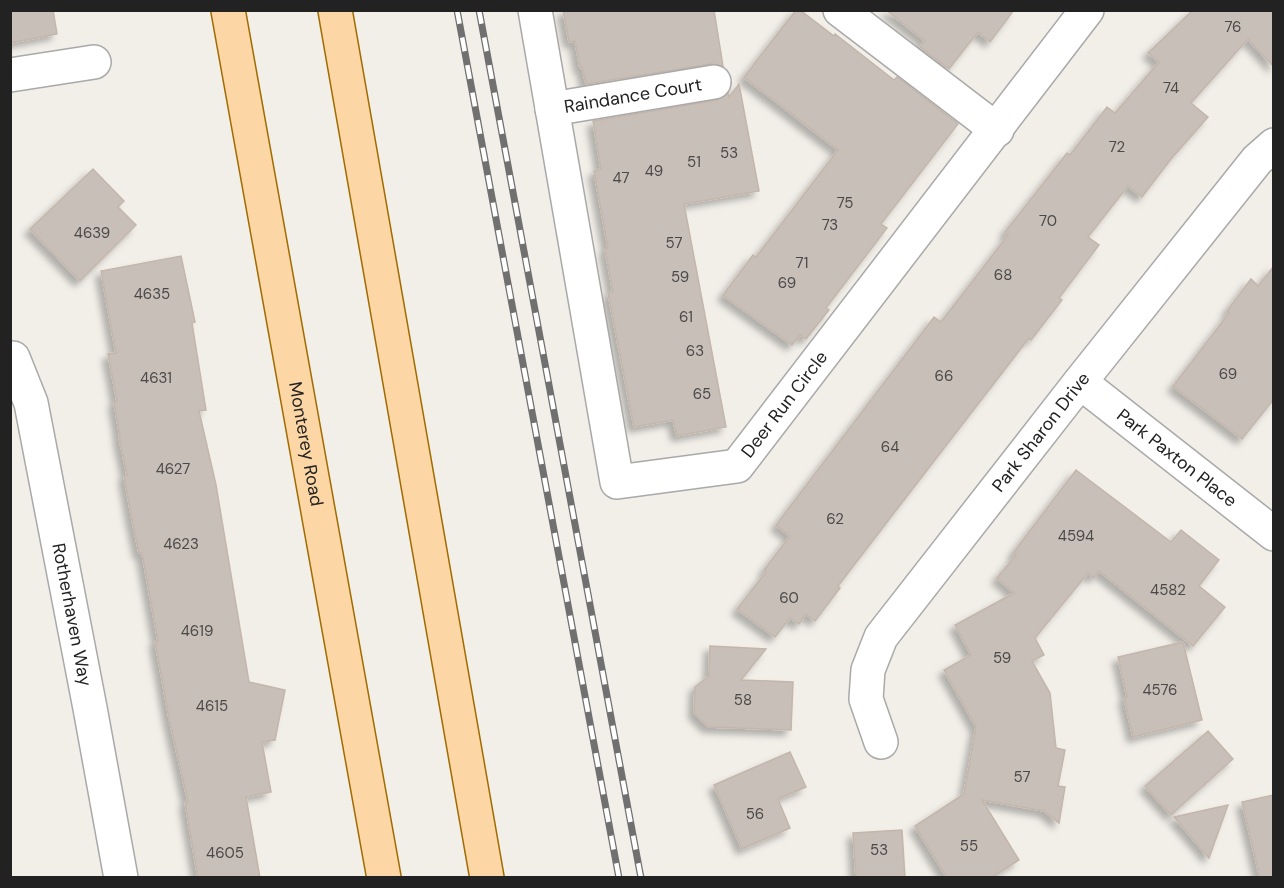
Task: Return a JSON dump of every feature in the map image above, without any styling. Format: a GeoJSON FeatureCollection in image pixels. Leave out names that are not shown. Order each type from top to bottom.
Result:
{"type":"FeatureCollection","features":[{"type":"Feature","properties":{"kind":"main road","name":"Monterey Road"},"geometry":{"type":"LineString","coordinates":[[228,10],[384,878]]}},
{"type":"Feature","properties":{"kind":"main road"},"geometry":{"type":"LineString","coordinates":[[335,10],[487,878]]}},
{"type":"Feature","properties":{"kind":"street","name":"Deer Run Circle"},"geometry":{"type":"LineString","coordinates":[[535,10],[617,482],[737,466],[1087,10]]}},
{"type":"Feature","properties":{"kind":"street"},"geometry":{"type":"LineString","coordinates":[[840,10],[997,130]]}},
{"type":"Feature","properties":{"kind":"street"},"geometry":{"type":"LineString","coordinates":[[10,75],[94,62]]}},
{"type":"Feature","properties":{"kind":"street","name":"Raindance Court"},"geometry":{"type":"LineString","coordinates":[[552,110],[714,82]]}},
{"type":"Feature","properties":{"kind":"street","name":"Park Sharon Drive"},"geometry":{"type":"LineString","coordinates":[[881,742],[866,699],[868,670],[881,637],[1257,160],[1274,145]]}},
{"type":"Feature","properties":{"kind":"street","name":"Rotherhaven Way"},"geometry":{"type":"LineString","coordinates":[[10,358],[13,358],[31,403],[121,878]]}},
{"type":"Feature","properties":{"kind":"street","name":"Park Paxton Place"},"geometry":{"type":"LineString","coordinates":[[1080,382],[1274,534]]}},
{"type":"Feature","properties":{"kind":"building"},"geometry":{"type":"Polygon","coordinates":[[[10,10],[53,10],[57,34],[10,43],[10,10]]]}},
{"type":"Feature","properties":{"kind":"building"},"geometry":{"type":"Polygon","coordinates":[[[563,10],[714,10],[723,66],[711,64],[586,84],[582,67],[580,68],[575,41],[569,42],[563,10]]]}},
{"type":"Feature","properties":{"kind":"building"},"geometry":{"type":"Polygon","coordinates":[[[796,10],[800,10],[834,36],[835,34],[894,80],[897,77],[958,124],[881,224],[887,228],[826,308],[829,310],[806,339],[800,335],[792,345],[723,295],[753,255],[756,257],[838,150],[744,77],[796,10]]]}},
{"type":"Feature","properties":{"kind":"building"},"geometry":{"type":"Polygon","coordinates":[[[886,10],[1014,10],[990,42],[978,32],[949,69],[920,47],[925,41],[886,10]]]}},
{"type":"Feature","properties":{"kind":"building"},"geometry":{"type":"Polygon","coordinates":[[[1193,10],[1274,10],[1274,67],[1248,39],[1191,103],[1208,117],[1171,159],[1142,197],[1128,186],[1088,237],[1099,245],[1059,298],[1062,300],[1031,340],[1029,338],[894,513],[838,586],[840,588],[815,621],[806,614],[799,624],[790,618],[775,637],[737,609],[790,536],[776,525],[934,317],[941,322],[1008,235],[1005,232],[1067,153],[1070,155],[1107,107],[1115,113],[1159,62],[1148,53],[1193,10]]]}},
{"type":"Feature","properties":{"kind":"building"},"geometry":{"type":"Polygon","coordinates":[[[739,84],[759,191],[684,204],[726,427],[677,436],[673,420],[634,427],[608,293],[613,292],[605,249],[608,248],[594,171],[601,169],[593,121],[717,100],[728,93],[729,97],[739,84]]]}},
{"type":"Feature","properties":{"kind":"building"},"geometry":{"type":"Polygon","coordinates":[[[93,169],[124,201],[118,207],[136,225],[80,281],[30,229],[93,169]]]}},
{"type":"Feature","properties":{"kind":"building"},"geometry":{"type":"Polygon","coordinates":[[[181,256],[195,322],[192,323],[206,410],[199,411],[216,485],[249,682],[285,690],[275,740],[262,742],[271,792],[246,797],[260,878],[198,878],[185,802],[188,802],[169,718],[142,553],[139,553],[132,520],[124,476],[127,475],[114,402],[117,401],[108,354],[116,353],[101,271],[181,256]]]}},
{"type":"Feature","properties":{"kind":"building"},"geometry":{"type":"Polygon","coordinates":[[[1274,266],[1274,399],[1242,439],[1173,386],[1229,313],[1227,311],[1251,279],[1258,286],[1274,266]]]}},
{"type":"Feature","properties":{"kind":"building"},"geometry":{"type":"Polygon","coordinates":[[[1076,470],[1171,542],[1181,530],[1219,560],[1199,586],[1225,607],[1193,646],[1099,571],[1094,578],[1088,573],[1035,638],[1044,655],[1032,661],[1050,693],[1056,748],[1065,750],[1058,786],[1065,787],[1059,823],[1044,811],[982,800],[1019,860],[991,878],[947,878],[915,826],[964,794],[976,727],[944,670],[971,655],[955,625],[1014,593],[997,578],[1016,555],[1013,553],[1076,470]]]}},
{"type":"Feature","properties":{"kind":"building"},"geometry":{"type":"Polygon","coordinates":[[[1183,642],[1202,720],[1133,737],[1118,657],[1183,642]]]}},
{"type":"Feature","properties":{"kind":"building"},"geometry":{"type":"Polygon","coordinates":[[[710,646],[766,649],[741,680],[793,682],[791,730],[708,727],[694,713],[695,687],[709,676],[710,646]]]}},
{"type":"Feature","properties":{"kind":"building"},"geometry":{"type":"Polygon","coordinates":[[[1208,731],[1233,759],[1171,815],[1145,786],[1208,731]]]}},
{"type":"Feature","properties":{"kind":"building"},"geometry":{"type":"Polygon","coordinates":[[[790,752],[806,787],[778,799],[790,828],[742,849],[714,785],[790,752]]]}},
{"type":"Feature","properties":{"kind":"building"},"geometry":{"type":"Polygon","coordinates":[[[1274,795],[1274,878],[1260,878],[1242,802],[1274,795]]]}},
{"type":"Feature","properties":{"kind":"building"},"geometry":{"type":"Polygon","coordinates":[[[1228,805],[1209,858],[1174,817],[1228,805]]]}},
{"type":"Feature","properties":{"kind":"building"},"geometry":{"type":"Polygon","coordinates":[[[902,830],[905,878],[856,878],[853,833],[902,830]]]}},
{"type":"Feature","properties":{"kind":"railway"},"geometry":{"type":"LineString","coordinates":[[457,10],[619,878]]}},
{"type":"Feature","properties":{"kind":"railway"},"geometry":{"type":"LineString","coordinates":[[479,10],[641,878]]}}]}
